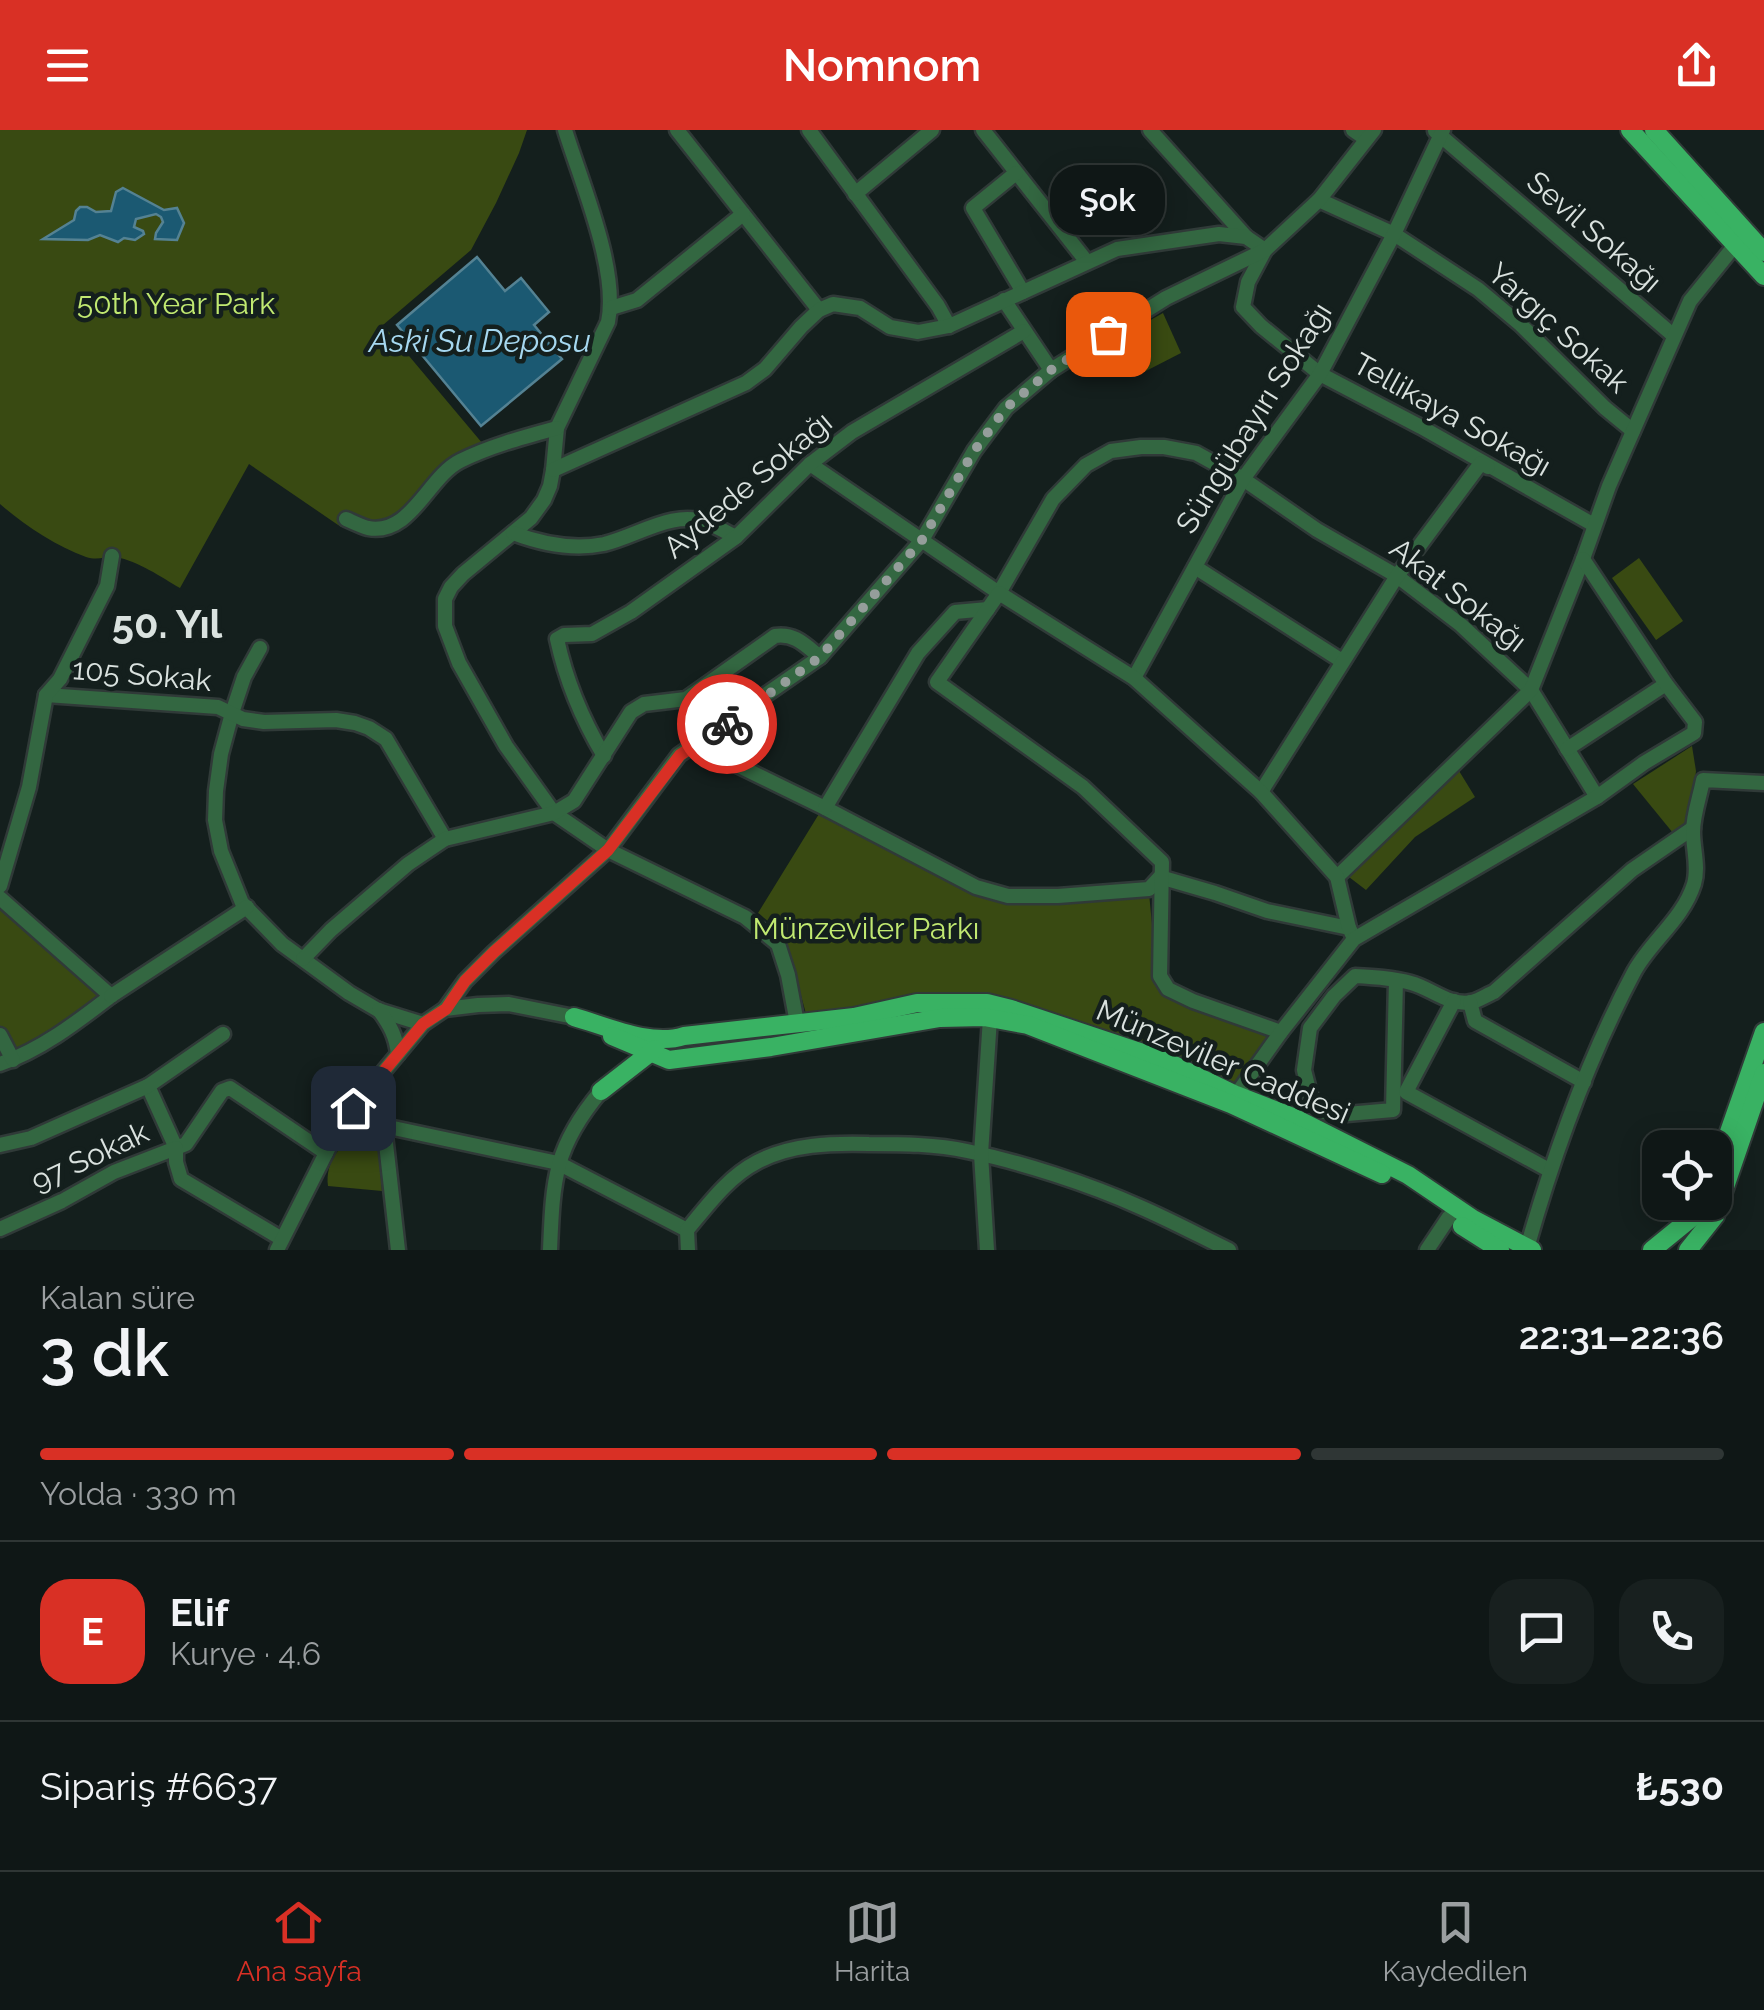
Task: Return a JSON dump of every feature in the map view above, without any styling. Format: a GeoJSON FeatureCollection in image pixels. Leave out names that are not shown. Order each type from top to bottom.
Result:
{"type":"FeatureCollection","features":[{"type":"Feature","properties":{"kind":"main road"},"geometry":{"type":"LineString","coordinates":[[1630,130],[1764,276]]}},
{"type":"Feature","properties":{"kind":"main road"},"geometry":{"type":"LineString","coordinates":[[1654,130],[1764,252]]}},
{"type":"Feature","properties":{"kind":"main road","name":"Münzeviler Caddesi"},"geometry":{"type":"LineString","coordinates":[[574,1017],[642,1036],[673,1039],[854,1017],[917,1003],[987,1003],[1152,1056],[1295,1118],[1408,1174],[1473,1219],[1529,1249]]}},
{"type":"Feature","properties":{"kind":"main road","name":"Münzeviler Caddesi"},"geometry":{"type":"LineString","coordinates":[[574,1017],[669,1060],[771,1048],[940,1018],[990,1018],[1028,1025],[1230,1104],[1399,1182],[1500,1250]]}},
{"type":"Feature","properties":{"kind":"main road"},"geometry":{"type":"LineString","coordinates":[[1730,1130],[1764,1032]]}},
{"type":"Feature","properties":{"kind":"main road"},"geometry":{"type":"LineString","coordinates":[[602,1092],[649,1052],[673,1039]]}},
{"type":"Feature","properties":{"kind":"main road"},"geometry":{"type":"LineString","coordinates":[[602,1092],[669,1060],[673,1039]]}},
{"type":"Feature","properties":{"kind":"main road"},"geometry":{"type":"LineString","coordinates":[[626,1070],[632,1054],[628,1044]]}},
{"type":"Feature","properties":{"kind":"main road"},"geometry":{"type":"LineString","coordinates":[[1688,1250],[1714,1216],[1764,1073]]}},
{"type":"Feature","properties":{"kind":"main road"},"geometry":{"type":"LineString","coordinates":[[1652,1250],[1690,1220]]}},
{"type":"Feature","properties":{"kind":"street"},"geometry":{"type":"LineString","coordinates":[[565,130],[604,256],[611,308],[608,322],[557,428],[553,470],[544,500],[531,518],[462,574],[445,600],[445,626],[459,663],[506,746],[554,813],[608,850],[745,917],[778,944],[798,1023]]}},
{"type":"Feature","properties":{"kind":"street"},"geometry":{"type":"LineString","coordinates":[[677,130],[819,310]]}},
{"type":"Feature","properties":{"kind":"street"},"geometry":{"type":"LineString","coordinates":[[809,130],[949,326]]}},
{"type":"Feature","properties":{"kind":"street"},"geometry":{"type":"LineString","coordinates":[[855,194],[932,130]]}},
{"type":"Feature","properties":{"kind":"street"},"geometry":{"type":"LineString","coordinates":[[982,130],[1087,262]]}},
{"type":"Feature","properties":{"kind":"street"},"geometry":{"type":"LineString","coordinates":[[1150,130],[1246,237],[1264,250]]}},
{"type":"Feature","properties":{"kind":"street"},"geometry":{"type":"LineString","coordinates":[[446,1009],[465,981],[494,952],[608,850],[680,755],[820,657],[922,540],[974,451],[1006,408],[1051,370],[1166,298],[1264,250],[1319,200],[1370,135],[1353,130]]}},
{"type":"Feature","properties":{"kind":"street","name":"Süngübayırı Sokağı"},"geometry":{"type":"LineString","coordinates":[[1134,678],[1243,479],[1320,374],[1394,234],[1439,132]]}},
{"type":"Feature","properties":{"kind":"street","name":"Sevil Sokağı"},"geometry":{"type":"LineString","coordinates":[[1439,132],[1674,336]]}},
{"type":"Feature","properties":{"kind":"street"},"geometry":{"type":"LineString","coordinates":[[1016,172],[973,208],[1023,292]]}},
{"type":"Feature","properties":{"kind":"street","name":"Yargıç Sokak"},"geometry":{"type":"LineString","coordinates":[[1319,200],[1394,234],[1478,289],[1633,432]]}},
{"type":"Feature","properties":{"kind":"street"},"geometry":{"type":"LineString","coordinates":[[611,308],[637,300],[743,214]]}},
{"type":"Feature","properties":{"kind":"street"},"geometry":{"type":"LineString","coordinates":[[553,470],[746,382],[765,369],[819,310],[833,304],[860,308],[890,327],[918,332],[949,326],[1117,248],[1220,234],[1246,237]]}},
{"type":"Feature","properties":{"kind":"street"},"geometry":{"type":"LineString","coordinates":[[1337,878],[1531,690],[1594,525],[1690,301],[1736,244]]}},
{"type":"Feature","properties":{"kind":"street","name":"Tellikaya Sokağı"},"geometry":{"type":"LineString","coordinates":[[1264,250],[1248,282],[1243,307],[1261,326],[1320,374],[1594,525]]}},
{"type":"Feature","properties":{"kind":"street"},"geometry":{"type":"LineString","coordinates":[[1004,300],[1051,370]]}},
{"type":"Feature","properties":{"kind":"street","name":"Aydede Sokağı"},"geometry":{"type":"LineString","coordinates":[[604,756],[564,674],[557,640],[564,634],[592,634],[632,612],[736,537],[810,464],[852,432],[1024,331]]}},
{"type":"Feature","properties":{"kind":"street"},"geometry":{"type":"LineString","coordinates":[[346,520],[383,528],[402,520],[445,470],[511,440],[557,428]]}},
{"type":"Feature","properties":{"kind":"street","name":"Akat Sokağı"},"geometry":{"type":"LineString","coordinates":[[1160,877],[1162,862],[1083,787],[937,682],[998,594],[1052,500],[1086,465],[1111,451],[1164,446],[1196,453],[1397,576],[1461,625],[1531,690],[1597,798]]}},
{"type":"Feature","properties":{"kind":"street"},"geometry":{"type":"LineString","coordinates":[[1261,792],[1397,576],[1480,463]]}},
{"type":"Feature","properties":{"kind":"street"},"geometry":{"type":"LineString","coordinates":[[810,464],[998,594],[1134,678],[1261,792],[1337,878],[1351,933]]}},
{"type":"Feature","properties":{"kind":"street"},"geometry":{"type":"LineString","coordinates":[[513,534],[538,542],[583,547],[683,519],[708,523],[736,537]]}},
{"type":"Feature","properties":{"kind":"street"},"geometry":{"type":"LineString","coordinates":[[0,886],[29,786],[46,695],[60,679],[107,586],[112,556]]}},
{"type":"Feature","properties":{"kind":"street"},"geometry":{"type":"LineString","coordinates":[[1236,1095],[1351,933],[1597,798],[1694,733],[1694,722],[1583,559]]}},
{"type":"Feature","properties":{"kind":"street"},"geometry":{"type":"LineString","coordinates":[[1194,567],[1342,661]]}},
{"type":"Feature","properties":{"kind":"street"},"geometry":{"type":"LineString","coordinates":[[825,808],[918,653],[955,612],[988,609]]}},
{"type":"Feature","properties":{"kind":"street"},"geometry":{"type":"LineString","coordinates":[[303,958],[408,864],[445,839],[554,813],[574,801],[631,712],[644,704],[686,698],[775,636],[794,636],[820,657]]}},
{"type":"Feature","properties":{"kind":"street"},"geometry":{"type":"LineString","coordinates":[[260,648],[232,713],[216,791],[221,851],[242,903],[282,944],[349,994],[378,1010],[423,1024]]}},
{"type":"Feature","properties":{"kind":"street"},"geometry":{"type":"LineString","coordinates":[[1567,749],[1666,684]]}},
{"type":"Feature","properties":{"kind":"street","name":"105 Sokak"},"geometry":{"type":"LineString","coordinates":[[46,695],[218,708],[243,719],[264,722],[356,722],[386,740],[445,839]]}},
{"type":"Feature","properties":{"kind":"street"},"geometry":{"type":"LineString","coordinates":[[696,746],[976,887],[1008,896],[1058,896],[1149,889],[1160,877]]}},
{"type":"Feature","properties":{"kind":"street"},"geometry":{"type":"LineString","coordinates":[[1529,1249],[1549,1170],[1602,1036],[1636,967],[1684,908],[1695,881],[1693,828],[1704,780],[1764,783]]}},
{"type":"Feature","properties":{"kind":"street"},"geometry":{"type":"LineString","coordinates":[[1396,980],[1393,1110],[1324,1112],[1311,1098],[1304,1070],[1310,1028],[1355,976],[1396,980],[1413,983],[1454,1001],[1470,1002],[1494,992],[1632,870],[1693,828]]}},
{"type":"Feature","properties":{"kind":"street"},"geometry":{"type":"LineString","coordinates":[[1160,877],[1351,933]]}},
{"type":"Feature","properties":{"kind":"street"},"geometry":{"type":"LineString","coordinates":[[1160,877],[1160,976],[1168,989],[1282,1032]]}},
{"type":"Feature","properties":{"kind":"street"},"geometry":{"type":"LineString","coordinates":[[0,898],[111,996]]}},
{"type":"Feature","properties":{"kind":"street"},"geometry":{"type":"LineString","coordinates":[[0,1035],[6,1062],[76,1022],[247,907]]}},
{"type":"Feature","properties":{"kind":"street"},"geometry":{"type":"LineString","coordinates":[[1454,1001],[1406,1092],[1549,1170]]}},
{"type":"Feature","properties":{"kind":"street"},"geometry":{"type":"LineString","coordinates":[[1470,1002],[1475,1021],[1584,1082]]}},
{"type":"Feature","properties":{"kind":"street","name":"Münzeviler Caddesi"},"geometry":{"type":"LineString","coordinates":[[280,1244],[326,1154],[362,1096],[423,1024],[446,1009],[509,1004],[574,1017]]}},
{"type":"Feature","properties":{"kind":"street"},"geometry":{"type":"LineString","coordinates":[[378,1010],[392,1028],[398,1054]]}},
{"type":"Feature","properties":{"kind":"street"},"geometry":{"type":"LineString","coordinates":[[988,1250],[980,1154],[990,1018]]}},
{"type":"Feature","properties":{"kind":"street"},"geometry":{"type":"LineString","coordinates":[[0,1144],[31,1138],[148,1086],[223,1034]]}},
{"type":"Feature","properties":{"kind":"street"},"geometry":{"type":"LineString","coordinates":[[148,1086],[176,1148],[186,1144],[222,1091],[230,1088],[326,1154]]}},
{"type":"Feature","properties":{"kind":"street"},"geometry":{"type":"LineString","coordinates":[[550,1250],[558,1163],[579,1118],[602,1092]]}},
{"type":"Feature","properties":{"kind":"street"},"geometry":{"type":"LineString","coordinates":[[362,1096],[384,1126],[398,1250]]}},
{"type":"Feature","properties":{"kind":"street"},"geometry":{"type":"LineString","coordinates":[[384,1126],[558,1163],[688,1230]]}},
{"type":"Feature","properties":{"kind":"street"},"geometry":{"type":"LineString","coordinates":[[688,1250],[688,1230],[732,1178],[759,1160],[804,1146],[834,1143],[896,1144],[980,1154],[1039,1170],[1139,1206],[1229,1250]]}},
{"type":"Feature","properties":{"kind":"street","name":"97 Sokak"},"geometry":{"type":"LineString","coordinates":[[3,1226],[62,1201],[114,1172],[176,1148],[181,1179],[280,1244]]}},
{"type":"Feature","properties":{"kind":"street"},"geometry":{"type":"LineString","coordinates":[[1427,1250],[1448,1217]]}},
{"type":"Feature","properties":{"kind":"green space","name":"50th Year Park"},"geometry":{"type":"Polygon","coordinates":[[[0,130],[527,130],[471,250],[383,325],[488,450],[459,461],[402,520],[383,528],[346,520],[341,527],[249,464],[180,588],[133,562],[116,557],[86,557],[19,520],[0,504],[0,130]]]}},
{"type":"Feature","properties":{"kind":"green space"},"geometry":{"type":"Polygon","coordinates":[[[1163,313],[1181,353],[1144,372],[1117,339],[1163,313]]]}},
{"type":"Feature","properties":{"kind":"green space"},"geometry":{"type":"Polygon","coordinates":[[[1639,558],[1683,621],[1656,640],[1612,578],[1639,558]]]}},
{"type":"Feature","properties":{"kind":"green space"},"geometry":{"type":"Polygon","coordinates":[[[1692,746],[1696,771],[1690,820],[1673,833],[1633,784],[1692,746]]]}},
{"type":"Feature","properties":{"kind":"green space"},"geometry":{"type":"Polygon","coordinates":[[[1456,766],[1475,797],[1415,837],[1366,890],[1349,877],[1456,766]]]}},
{"type":"Feature","properties":{"kind":"green space","name":"Münzeviler Parkı"},"geometry":{"type":"Polygon","coordinates":[[[822,809],[930,871],[983,896],[1149,893],[1157,977],[1273,1035],[1234,1089],[985,1000],[808,1021],[784,934],[758,913],[822,809]]]}},
{"type":"Feature","properties":{"kind":"green space"},"geometry":{"type":"Polygon","coordinates":[[[3,899],[102,988],[114,989],[13,1060],[0,1035],[3,899]]]}},
{"type":"Feature","properties":{"kind":"green space"},"geometry":{"type":"Polygon","coordinates":[[[363,1133],[378,1144],[382,1191],[328,1186],[329,1169],[336,1154],[363,1133]]]}},
{"type":"Feature","properties":{"kind":"water"},"geometry":{"type":"Polygon","coordinates":[[[123,188],[164,210],[177,208],[184,223],[177,240],[155,239],[163,222],[156,214],[136,219],[134,227],[144,234],[135,240],[124,238],[118,242],[100,235],[88,240],[43,239],[74,220],[80,207],[111,211],[116,192],[123,188]]]}},
{"type":"Feature","properties":{"kind":"water","name":"Aski Su Deposu"},"geometry":{"type":"Polygon","coordinates":[[[477,257],[505,291],[521,278],[549,312],[534,325],[562,359],[481,426],[397,325],[477,257]]]}},
{"type":"Feature","properties":{"kind":"way so far"},"geometry":{"type":"LineString","coordinates":[[727,724],[820,657],[922,540],[974,451],[1006,408],[1051,370],[1108,334]]}},
{"type":"Feature","properties":{"kind":"place","name":"Şok"},"geometry":{"type":"Point","coordinates":[1108,334]}},
{"type":"Feature","properties":{"kind":"district","name":"50. Yıl"},"geometry":{"type":"Point","coordinates":[167,624]}},
{"type":"Feature","properties":{"kind":"route"},"geometry":{"type":"LineString","coordinates":[[353,1108],[423,1024],[446,1009],[465,981],[608,850],[680,755],[727,724]]}}]}
